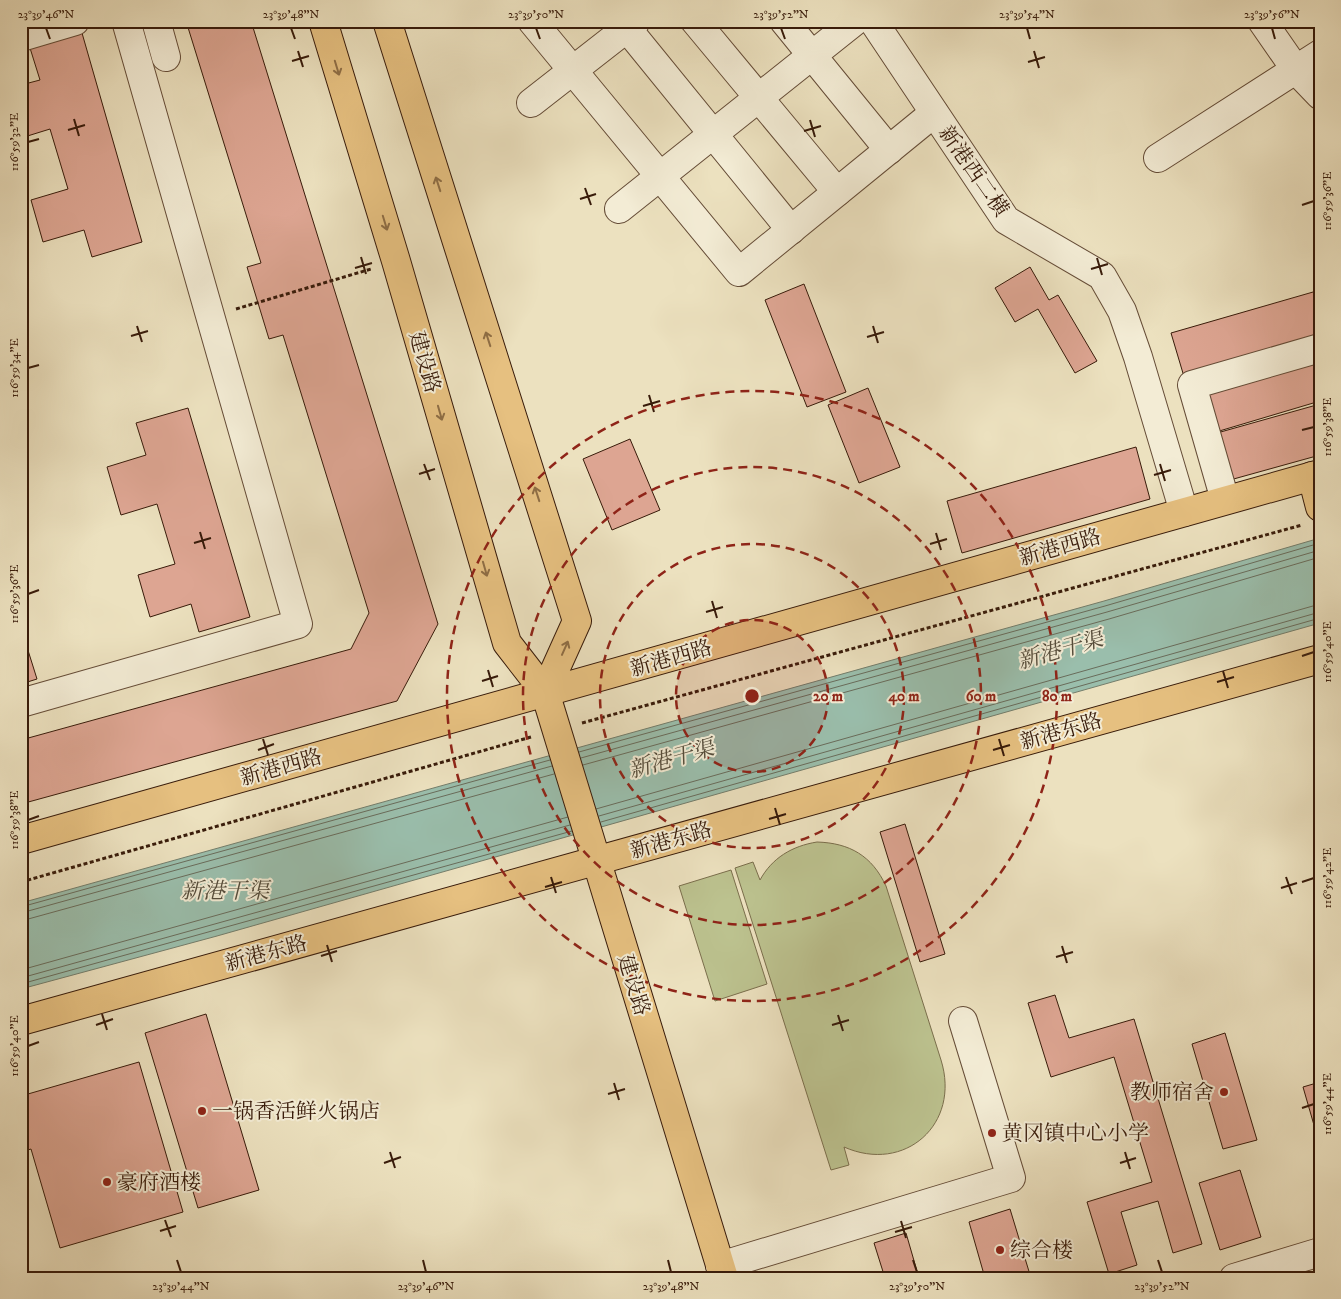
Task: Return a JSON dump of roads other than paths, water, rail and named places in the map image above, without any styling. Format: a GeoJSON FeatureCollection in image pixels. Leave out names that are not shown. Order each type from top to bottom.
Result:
{"type":"FeatureCollection","features":[{"type":"Feature","properties":{"kind":"main road","name":"建设路"},"geometry":{"type":"LineString","coordinates":[[323,21],[396,261],[507,643],[545,692],[722,1272]]}},
{"type":"Feature","properties":{"kind":"main road"},"geometry":{"type":"LineString","coordinates":[[387,21],[577,621],[545,692]]}},
{"type":"Feature","properties":{"kind":"main road"},"geometry":{"type":"LineString","coordinates":[[1315,515],[1316,475]]}},
{"type":"Feature","properties":{"kind":"main road","name":"新港西路"},"geometry":{"type":"LineString","coordinates":[[21,840],[1316,475]]}},
{"type":"Feature","properties":{"kind":"main road","name":"新港东路"},"geometry":{"type":"LineString","coordinates":[[21,1021],[1320,659]]}},
{"type":"Feature","properties":{"kind":"street"},"geometry":{"type":"LineString","coordinates":[[21,37],[75,21]]}},
{"type":"Feature","properties":{"kind":"street"},"geometry":{"type":"LineString","coordinates":[[21,703],[298,624],[126,21]]}},
{"type":"Feature","properties":{"kind":"street"},"geometry":{"type":"LineString","coordinates":[[156,21],[166,57]]}},
{"type":"Feature","properties":{"kind":"street"},"geometry":{"type":"LineString","coordinates":[[532,21],[739,272],[934,114]]}},
{"type":"Feature","properties":{"kind":"street"},"geometry":{"type":"LineString","coordinates":[[695,21],[837,192]]}},
{"type":"Feature","properties":{"kind":"street"},"geometry":{"type":"LineString","coordinates":[[784,21],[889,150]]}},
{"type":"Feature","properties":{"kind":"street"},"geometry":{"type":"LineString","coordinates":[[619,209],[855,21]]}},
{"type":"Feature","properties":{"kind":"street","name":"新港西二横"},"geometry":{"type":"LineString","coordinates":[[873,21],[1006,220],[1102,276],[1122,310],[1184,512]]}},
{"type":"Feature","properties":{"kind":"street"},"geometry":{"type":"LineString","coordinates":[[1262,21],[1296,70],[1320,95]]}},
{"type":"Feature","properties":{"kind":"street"},"geometry":{"type":"LineString","coordinates":[[531,103],[573,71],[628,24],[713,134],[791,230]]}},
{"type":"Feature","properties":{"kind":"street"},"geometry":{"type":"LineString","coordinates":[[1158,158],[1320,54]]}},
{"type":"Feature","properties":{"kind":"street"},"geometry":{"type":"LineString","coordinates":[[1225,500],[1192,385],[1320,348]]}},
{"type":"Feature","properties":{"kind":"street"},"geometry":{"type":"LineString","coordinates":[[722,1272],[766,1253],[1011,1178],[963,1021]]}},
{"type":"Feature","properties":{"kind":"street"},"geometry":{"type":"LineString","coordinates":[[1234,1278],[1320,1252]]}},
{"type":"Feature","properties":{"kind":"water","name":"新港干渠"},"geometry":{"type":"Polygon","coordinates":[[[1320,538],[1320,623],[217,936],[21,989],[21,903],[1104,601],[1320,538]]]}},
{"type":"Feature","properties":{"kind":"place","name":"教师宿舍"},"geometry":{"type":"Point","coordinates":[1224,1092]}},
{"type":"Feature","properties":{"kind":"place","name":"一锅香活鲜火锅店"},"geometry":{"type":"Point","coordinates":[202,1111]}},
{"type":"Feature","properties":{"kind":"place","name":"黄冈镇中心小学"},"geometry":{"type":"Point","coordinates":[992,1133]}},
{"type":"Feature","properties":{"kind":"place","name":"豪府酒楼"},"geometry":{"type":"Point","coordinates":[107,1182]}},
{"type":"Feature","properties":{"kind":"place","name":"综合楼"},"geometry":{"type":"Point","coordinates":[1000,1250]}}]}
